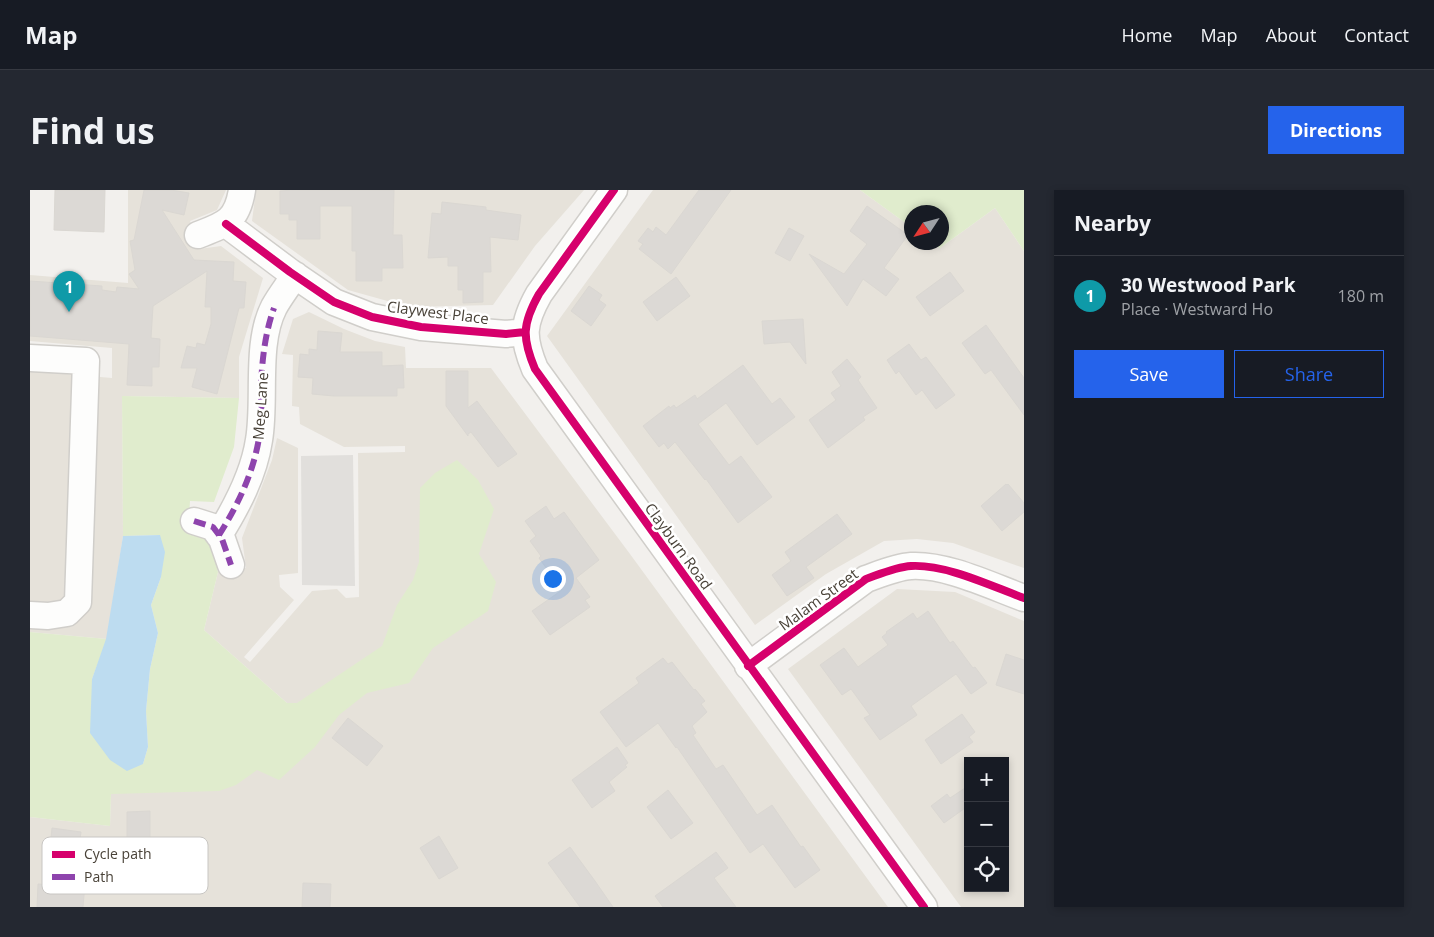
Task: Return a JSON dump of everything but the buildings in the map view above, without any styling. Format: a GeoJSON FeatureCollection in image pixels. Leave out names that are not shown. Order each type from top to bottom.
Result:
{"type":"FeatureCollection","features":[{"type":"Feature","properties":{"kind":"street"},"geometry":{"type":"LineString","coordinates":[[198,235],[226,224],[233,216],[242,190]]}},
{"type":"Feature","properties":{"kind":"street","name":"Clayburn Road"},"geometry":{"type":"LineString","coordinates":[[614,190],[539,294],[532,307],[525,332],[535,370],[924,907]]}},
{"type":"Feature","properties":{"kind":"street","name":"Claywest Place"},"geometry":{"type":"LineString","coordinates":[[226,224],[334,302],[372,318],[421,326],[506,334],[525,332]]}},
{"type":"Feature","properties":{"kind":"street","name":"Meg Lane"},"geometry":{"type":"LineString","coordinates":[[219,535],[246,487],[262,419],[261,386],[268,325],[274,308],[295,275]]}},
{"type":"Feature","properties":{"kind":"street"},"geometry":{"type":"LineString","coordinates":[[30,358],[86,361],[78,602],[68,613],[48,616],[30,615]]}},
{"type":"Feature","properties":{"kind":"street"},"geometry":{"type":"LineString","coordinates":[[194,521],[213,527],[222,538],[232,565]]}},
{"type":"Feature","properties":{"kind":"street","name":"Malam Street"},"geometry":{"type":"LineString","coordinates":[[748,666],[866,579],[911,566],[943,569],[1024,598]]}},
{"type":"Feature","properties":{"kind":"shaded area"},"geometry":{"type":"Polygon","coordinates":[[[128,190],[226,190],[217,210],[190,221],[199,249],[221,246],[263,278],[239,357],[239,398],[122,396],[123,536],[107,639],[30,632],[30,371],[112,378],[112,348],[30,341],[30,275],[128,283],[128,190]]]}},
{"type":"Feature","properties":{"kind":"shaded area"},"geometry":{"type":"Polygon","coordinates":[[[256,190],[584,190],[535,246],[493,305],[409,307],[348,290],[252,221],[256,190]]]}},
{"type":"Feature","properties":{"kind":"shaded area"},"geometry":{"type":"Polygon","coordinates":[[[653,190],[860,190],[904,222],[904,250],[949,250],[949,241],[995,208],[1024,251],[1024,568],[953,543],[917,539],[884,541],[826,574],[755,625],[547,336],[653,190]]]}},
{"type":"Feature","properties":{"kind":"shaded area"},"geometry":{"type":"Polygon","coordinates":[[[309,312],[375,341],[405,347],[406,368],[491,368],[630,554],[888,907],[30,907],[30,817],[110,826],[111,794],[287,703],[204,630],[218,572],[246,568],[242,538],[272,460],[277,438],[298,448],[298,573],[279,575],[280,587],[294,600],[244,657],[250,662],[312,591],[337,589],[346,598],[359,597],[358,453],[405,452],[405,446],[344,447],[300,424],[299,407],[292,406],[293,355],[282,354],[293,319],[309,312]]]}},
{"type":"Feature","properties":{"kind":"shaded area"},"geometry":{"type":"Polygon","coordinates":[[[353,455],[355,586],[302,585],[301,456],[353,455]]]}},
{"type":"Feature","properties":{"kind":"shaded area"},"geometry":{"type":"Polygon","coordinates":[[[897,589],[955,592],[1024,621],[1024,907],[961,907],[788,669],[897,589]]]}},
{"type":"Feature","properties":{"kind":"green space"},"geometry":{"type":"Polygon","coordinates":[[[860,190],[1024,190],[1024,251],[995,208],[949,241],[949,205],[904,205],[904,222],[860,190]]]}},
{"type":"Feature","properties":{"kind":"green space"},"geometry":{"type":"Polygon","coordinates":[[[122,396],[239,398],[234,447],[214,502],[190,501],[188,533],[200,533],[211,543],[218,572],[204,630],[287,703],[297,703],[382,646],[397,605],[413,580],[419,562],[420,488],[435,473],[457,460],[478,480],[494,509],[479,554],[496,582],[488,611],[433,648],[409,683],[367,693],[339,715],[315,747],[279,780],[257,770],[236,785],[219,791],[111,794],[110,826],[30,817],[30,632],[107,639],[92,679],[143,764],[148,747],[146,711],[150,669],[158,633],[151,605],[161,577],[160,535],[123,536],[122,396]]]}},
{"type":"Feature","properties":{"kind":"water"},"geometry":{"type":"Polygon","coordinates":[[[160,535],[165,552],[161,577],[151,605],[158,633],[150,669],[146,711],[148,747],[143,764],[127,771],[110,760],[90,733],[92,679],[106,639],[123,536],[160,535]]]}},
{"type":"Feature","properties":{"kind":"marked path"},"geometry":{"type":"LineString","coordinates":[[219,535],[241,495],[256,452],[261,421],[263,357],[268,327],[274,308]]}},
{"type":"Feature","properties":{"kind":"marked path"},"geometry":{"type":"LineString","coordinates":[[194,521],[213,527],[222,539],[231,565]]}},
{"type":"Feature","properties":{"kind":"cycle path"},"geometry":{"type":"LineString","coordinates":[[614,190],[539,294],[529,314],[526,340],[535,369],[924,907]]}},
{"type":"Feature","properties":{"kind":"cycle path"},"geometry":{"type":"LineString","coordinates":[[226,224],[334,302],[372,317],[421,327],[506,334],[525,332]]}},
{"type":"Feature","properties":{"kind":"cycle path"},"geometry":{"type":"LineString","coordinates":[[748,666],[866,579],[900,568],[911,566],[939,568],[1024,598]]}},
{"type":"Feature","properties":{"kind":"place","name":"30 Westwood Park"},"geometry":{"type":"Point","coordinates":[69,312]}}]}
